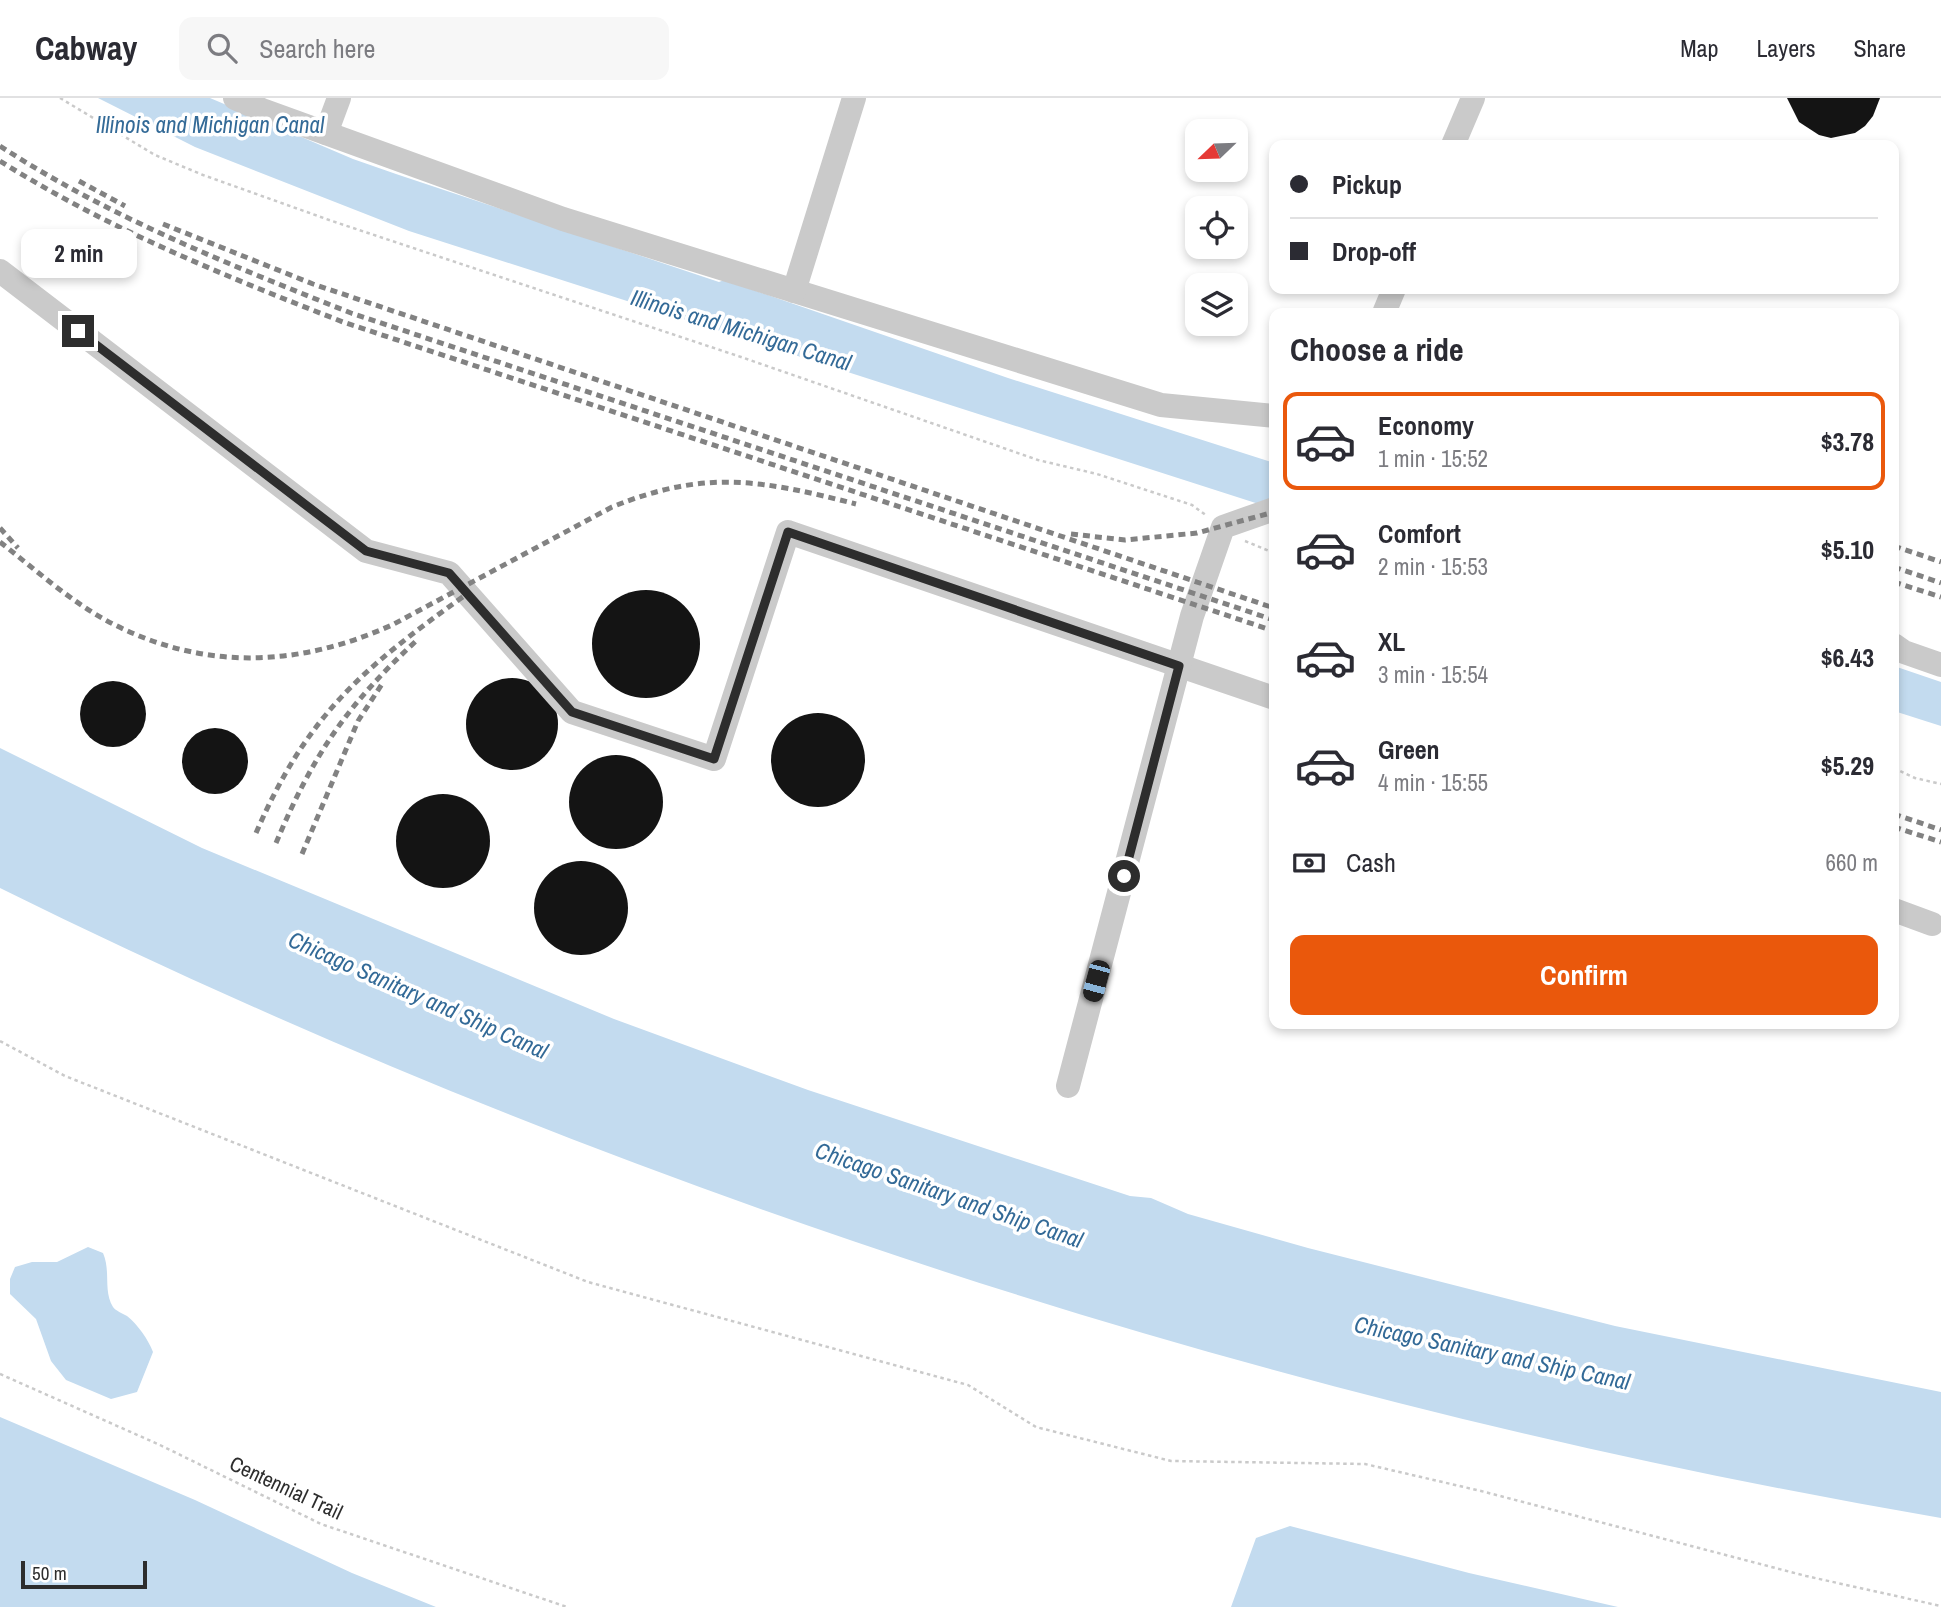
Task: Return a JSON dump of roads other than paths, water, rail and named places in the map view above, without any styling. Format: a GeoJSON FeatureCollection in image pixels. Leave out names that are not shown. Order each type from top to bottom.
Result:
{"type":"FeatureCollection","features":[{"type":"Feature","properties":{"kind":"lane"},"geometry":{"type":"LineString","coordinates":[[235,98],[563,219],[1161,405],[1269,416]]}},
{"type":"Feature","properties":{"kind":"lane"},"geometry":{"type":"LineString","coordinates":[[326,133],[340,98]]}},
{"type":"Feature","properties":{"kind":"lane"},"geometry":{"type":"LineString","coordinates":[[794,291],[855,98]]}},
{"type":"Feature","properties":{"kind":"lane"},"geometry":{"type":"LineString","coordinates":[[1455,140],[1473,98]]}},
{"type":"Feature","properties":{"kind":"lane"},"geometry":{"type":"LineString","coordinates":[[0,271],[366,551],[449,573],[572,712],[714,759],[788,532],[1269,696]]}},
{"type":"Feature","properties":{"kind":"lane"},"geometry":{"type":"LineString","coordinates":[[1068,1086],[1192,615],[1233,523],[1269,511]]}},
{"type":"Feature","properties":{"kind":"lane"},"geometry":{"type":"LineString","coordinates":[[1899,649],[1941,665]]}},
{"type":"Feature","properties":{"kind":"lane"},"geometry":{"type":"LineString","coordinates":[[1899,912],[1932,924]]}},
{"type":"Feature","properties":{"kind":"water","name":"Illinois and Michigan Canal"},"geometry":{"type":"Polygon","coordinates":[[[98,98],[210,98],[353,159],[396,174],[719,282],[724,280],[1008,378],[1269,461],[1269,507],[409,231],[195,147],[98,98]]]}},
{"type":"Feature","properties":{"kind":"water"},"geometry":{"type":"Polygon","coordinates":[[[1899,668],[1941,682],[1941,726],[1899,713],[1899,668]]]}},
{"type":"Feature","properties":{"kind":"water","name":"Chicago Sanitary and Ship Canal"},"geometry":{"type":"Polygon","coordinates":[[[0,748],[202,848],[614,1019],[808,1090],[1130,1196],[1151,1198],[1188,1214],[1308,1248],[1615,1326],[1941,1392],[1941,1518],[1691,1471],[1442,1414],[1194,1348],[948,1273],[705,1189],[466,1097],[230,997],[0,888],[0,748]]]}},
{"type":"Feature","properties":{"kind":"water"},"geometry":{"type":"Polygon","coordinates":[[[88,1247],[103,1253],[107,1267],[108,1294],[113,1307],[135,1324],[153,1352],[137,1392],[111,1399],[66,1380],[51,1361],[36,1319],[10,1294],[10,1279],[15,1267],[32,1262],[57,1262],[88,1247]]]}},
{"type":"Feature","properties":{"kind":"water"},"geometry":{"type":"Polygon","coordinates":[[[0,1417],[195,1500],[352,1573],[436,1607],[0,1607],[0,1417]]]}},
{"type":"Feature","properties":{"kind":"water"},"geometry":{"type":"Polygon","coordinates":[[[1290,1526],[1469,1573],[1618,1607],[1231,1607],[1256,1538],[1290,1526]]]}},
{"type":"Feature","properties":{"kind":"railway"},"geometry":{"type":"LineString","coordinates":[[0,146],[41,172],[171,238],[351,313],[1269,618]]}},
{"type":"Feature","properties":{"kind":"railway"},"geometry":{"type":"LineString","coordinates":[[0,161],[125,230],[211,269],[343,322],[1269,629]]}},
{"type":"Feature","properties":{"kind":"railway"},"geometry":{"type":"LineString","coordinates":[[79,181],[125,206]]}},
{"type":"Feature","properties":{"kind":"railway"},"geometry":{"type":"LineString","coordinates":[[163,224],[313,284],[1269,606]]}},
{"type":"Feature","properties":{"kind":"railway"},"geometry":{"type":"LineString","coordinates":[[0,542],[69,596],[113,624],[183,650],[252,658],[287,656],[322,649],[392,625],[612,507],[676,487],[705,483],[762,484],[856,504]]}},
{"type":"Feature","properties":{"kind":"railway"},"geometry":{"type":"LineString","coordinates":[[1071,534],[1125,540],[1197,533],[1269,513]]}},
{"type":"Feature","properties":{"kind":"railway"},"geometry":{"type":"LineString","coordinates":[[0,528],[18,548]]}},
{"type":"Feature","properties":{"kind":"railway"},"geometry":{"type":"LineString","coordinates":[[1899,548],[1941,562]]}},
{"type":"Feature","properties":{"kind":"railway"},"geometry":{"type":"LineString","coordinates":[[1899,569],[1941,583]]}},
{"type":"Feature","properties":{"kind":"railway"},"geometry":{"type":"LineString","coordinates":[[1899,584],[1941,597]]}},
{"type":"Feature","properties":{"kind":"railway"},"geometry":{"type":"LineString","coordinates":[[256,833],[275,792],[317,725],[367,672],[464,596]]}},
{"type":"Feature","properties":{"kind":"railway"},"geometry":{"type":"LineString","coordinates":[[276,843],[304,783],[334,733],[370,688],[416,641]]}},
{"type":"Feature","properties":{"kind":"railway"},"geometry":{"type":"LineString","coordinates":[[302,854],[358,721],[382,684]]}},
{"type":"Feature","properties":{"kind":"railway"},"geometry":{"type":"LineString","coordinates":[[1899,816],[1941,830]]}},
{"type":"Feature","properties":{"kind":"railway"},"geometry":{"type":"LineString","coordinates":[[1899,829],[1941,842]]}}]}
